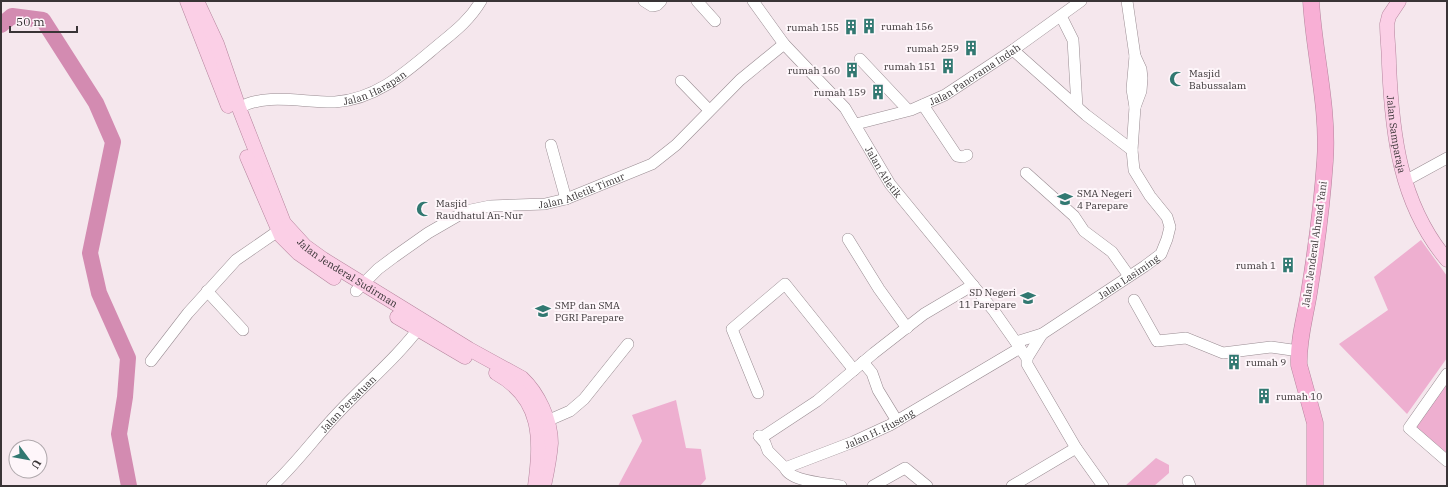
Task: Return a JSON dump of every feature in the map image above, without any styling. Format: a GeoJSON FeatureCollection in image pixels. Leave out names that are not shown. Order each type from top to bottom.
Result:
{"type":"FeatureCollection","features":[{"type":"Feature","properties":{"kind":"highway","name":"Jalan Jenderal Ahmad Yani"},"geometry":{"type":"LineString","coordinates":[[1311,1],[1326,131],[1314,256],[1299,351],[1299,365],[1315,423],[1315,486]]}},
{"type":"Feature","properties":{"kind":"main road","name":"Jalan Jenderal Sudirman"},"geometry":{"type":"LineString","coordinates":[[186,1],[239,108],[284,223],[305,246],[359,288]]}},
{"type":"Feature","properties":{"kind":"main road","name":"Jalan Jenderal Sudirman"},"geometry":{"type":"LineString","coordinates":[[197,1],[257,184],[278,231],[298,253],[421,326],[505,378],[518,389],[528,402],[538,430],[539,451],[535,486]]}},
{"type":"Feature","properties":{"kind":"main road","name":"Jalan Samparaja"},"geometry":{"type":"LineString","coordinates":[[1399,1],[1389,16],[1387,34],[1395,144],[1405,181],[1418,217],[1431,239],[1447,260]]}},
{"type":"Feature","properties":{"kind":"main road","name":"Jalan Jenderal Sudirman"},"geometry":{"type":"LineString","coordinates":[[421,326],[469,349],[522,378],[534,391],[547,421],[551,441],[544,486]]}},
{"type":"Feature","properties":{"kind":"street","name":"Jalan Harapan"},"geometry":{"type":"LineString","coordinates":[[239,108],[246,104],[270,100],[335,102],[356,99],[372,93],[400,77],[470,19],[481,1]]}},
{"type":"Feature","properties":{"kind":"street"},"geometry":{"type":"LineString","coordinates":[[644,1],[652,6],[657,5],[661,1]]}},
{"type":"Feature","properties":{"kind":"street"},"geometry":{"type":"LineString","coordinates":[[698,1],[715,21]]}},
{"type":"Feature","properties":{"kind":"street","name":"Jalan Panorama Indah"},"geometry":{"type":"LineString","coordinates":[[856,124],[908,110],[945,95],[1013,50],[1081,1]]}},
{"type":"Feature","properties":{"kind":"street","name":"Jalan Lasiming"},"geometry":{"type":"LineString","coordinates":[[1042,334],[1161,254],[1170,227],[1167,217],[1139,180],[1134,170],[1132,150],[1135,107],[1141,91],[1142,78],[1141,69],[1135,56],[1127,1]]}},
{"type":"Feature","properties":{"kind":"street","name":"Jalan Atletik"},"geometry":{"type":"LineString","coordinates":[[757,2],[784,44],[836,97],[856,124],[890,184],[973,285],[1027,358]]}},
{"type":"Feature","properties":{"kind":"street"},"geometry":{"type":"LineString","coordinates":[[1061,16],[1073,40],[1077,107]]}},
{"type":"Feature","properties":{"kind":"street","name":"Jalan Atletik Timur"},"geometry":{"type":"LineString","coordinates":[[359,288],[378,269],[428,233],[466,211],[490,206],[545,204],[566,199],[652,164],[676,145],[740,80],[784,44]]}},
{"type":"Feature","properties":{"kind":"street"},"geometry":{"type":"LineString","coordinates":[[1013,50],[1077,107],[1132,150]]}},
{"type":"Feature","properties":{"kind":"street"},"geometry":{"type":"LineString","coordinates":[[860,59],[908,110]]}},
{"type":"Feature","properties":{"kind":"street"},"geometry":{"type":"LineString","coordinates":[[681,80],[709,110]]}},
{"type":"Feature","properties":{"kind":"street"},"geometry":{"type":"LineString","coordinates":[[923,105],[957,156],[963,158],[967,155]]}},
{"type":"Feature","properties":{"kind":"street"},"geometry":{"type":"LineString","coordinates":[[551,145],[566,199]]}},
{"type":"Feature","properties":{"kind":"street"},"geometry":{"type":"LineString","coordinates":[[1405,181],[1447,158]]}},
{"type":"Feature","properties":{"kind":"street"},"geometry":{"type":"LineString","coordinates":[[1026,173],[1074,216],[1084,231],[1112,252],[1130,276]]}},
{"type":"Feature","properties":{"kind":"street"},"geometry":{"type":"LineString","coordinates":[[151,361],[207,291],[236,260],[278,231]]}},
{"type":"Feature","properties":{"kind":"street"},"geometry":{"type":"LineString","coordinates":[[848,239],[879,289],[906,328]]}},
{"type":"Feature","properties":{"kind":"street"},"geometry":{"type":"LineString","coordinates":[[758,393],[732,329],[785,284],[854,370]]}},
{"type":"Feature","properties":{"kind":"street"},"geometry":{"type":"LineString","coordinates":[[841,486],[797,478],[788,473],[768,451],[765,443],[759,436],[764,436],[804,411],[924,314],[973,285]]}},
{"type":"Feature","properties":{"kind":"street"},"geometry":{"type":"LineString","coordinates":[[207,291],[242,330]]}},
{"type":"Feature","properties":{"kind":"street"},"geometry":{"type":"LineString","coordinates":[[1134,300],[1157,341],[1186,338],[1223,354],[1271,347],[1299,351]]}},
{"type":"Feature","properties":{"kind":"street","name":"Jalan Persatuan"},"geometry":{"type":"LineString","coordinates":[[272,486],[286,474],[338,412],[407,345],[421,326]]}},
{"type":"Feature","properties":{"kind":"street"},"geometry":{"type":"LineString","coordinates":[[1042,334],[1027,358],[1027,364],[1076,448],[1103,486]]}},
{"type":"Feature","properties":{"kind":"street","name":"Jalan H. Huseng"},"geometry":{"type":"LineString","coordinates":[[785,468],[853,442],[897,421],[1018,345],[1042,334]]}},
{"type":"Feature","properties":{"kind":"street"},"geometry":{"type":"LineString","coordinates":[[547,421],[570,411],[584,399],[628,344]]}},
{"type":"Feature","properties":{"kind":"street"},"geometry":{"type":"LineString","coordinates":[[863,362],[872,374],[878,390],[897,421]]}},
{"type":"Feature","properties":{"kind":"street"},"geometry":{"type":"LineString","coordinates":[[1447,374],[1409,428],[1447,460]]}},
{"type":"Feature","properties":{"kind":"street"},"geometry":{"type":"LineString","coordinates":[[1012,486],[1076,448]]}},
{"type":"Feature","properties":{"kind":"street"},"geometry":{"type":"LineString","coordinates":[[873,486],[905,468],[927,486]]}},
{"type":"Feature","properties":{"kind":"shaded area"},"geometry":{"type":"Polygon","coordinates":[[[1421,240],[1447,276],[1447,358],[1407,414],[1339,344],[1388,310],[1374,277],[1421,240]]]}},
{"type":"Feature","properties":{"kind":"shaded area"},"geometry":{"type":"Polygon","coordinates":[[[1447,379],[1447,457],[1411,428],[1447,379]]]}},
{"type":"Feature","properties":{"kind":"shaded area"},"geometry":{"type":"Polygon","coordinates":[[[676,400],[686,448],[701,449],[706,479],[700,486],[618,486],[642,441],[632,415],[676,400]]]}},
{"type":"Feature","properties":{"kind":"shaded area"},"geometry":{"type":"Polygon","coordinates":[[[1156,458],[1169,465],[1169,473],[1154,486],[1125,486],[1156,458]]]}},
{"type":"Feature","properties":{"kind":"waterway"},"geometry":{"type":"LineString","coordinates":[[1,25],[12,16],[43,20],[96,103],[113,142],[90,253],[99,293],[128,358],[125,397],[119,434],[129,486]]}},
{"type":"Feature","properties":{"kind":"place","name":"rumah 156"},"geometry":{"type":"Point","coordinates":[869,26]}},
{"type":"Feature","properties":{"kind":"place","name":"rumah 155"},"geometry":{"type":"Point","coordinates":[851,27]}},
{"type":"Feature","properties":{"kind":"place","name":"rumah 259"},"geometry":{"type":"Point","coordinates":[971,48]}},
{"type":"Feature","properties":{"kind":"place","name":"rumah 151"},"geometry":{"type":"Point","coordinates":[948,66]}},
{"type":"Feature","properties":{"kind":"place","name":"rumah 160"},"geometry":{"type":"Point","coordinates":[852,70]}},
{"type":"Feature","properties":{"kind":"place","name":"Masjid Babussalam"},"geometry":{"type":"Point","coordinates":[1177,79]}},
{"type":"Feature","properties":{"kind":"place","name":"rumah 159"},"geometry":{"type":"Point","coordinates":[878,92]}},
{"type":"Feature","properties":{"kind":"place","name":"SMA Negeri 4 Parepare"},"geometry":{"type":"Point","coordinates":[1065,199]}},
{"type":"Feature","properties":{"kind":"place","name":"Masjid Raudhatul An-Nur"},"geometry":{"type":"Point","coordinates":[424,209]}},
{"type":"Feature","properties":{"kind":"place","name":"rumah 1"},"geometry":{"type":"Point","coordinates":[1288,265]}},
{"type":"Feature","properties":{"kind":"place","name":"SD Negeri 11 Parepare"},"geometry":{"type":"Point","coordinates":[1028,298]}},
{"type":"Feature","properties":{"kind":"place","name":"SMP dan SMA PGRI Parepare"},"geometry":{"type":"Point","coordinates":[543,311]}},
{"type":"Feature","properties":{"kind":"place","name":"rumah 9"},"geometry":{"type":"Point","coordinates":[1234,362]}},
{"type":"Feature","properties":{"kind":"place","name":"rumah 10"},"geometry":{"type":"Point","coordinates":[1264,396]}}]}
